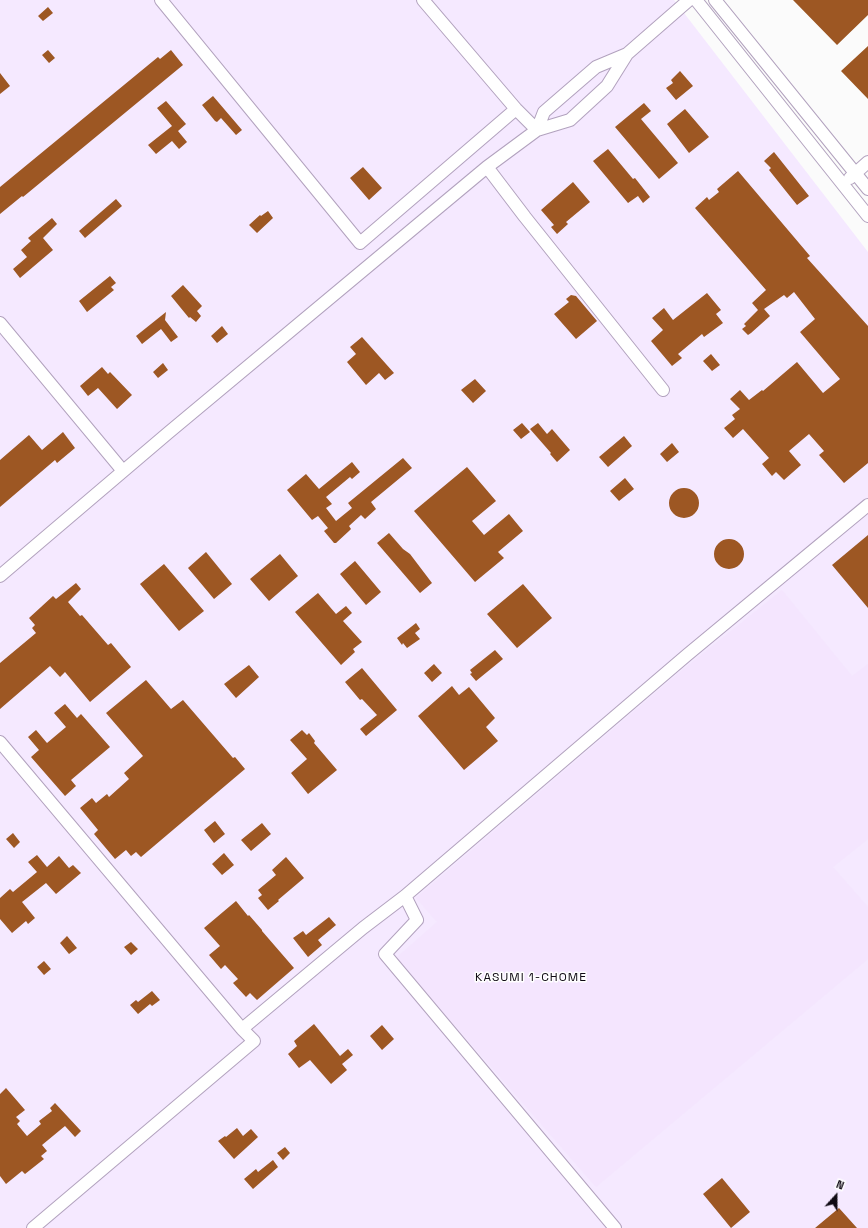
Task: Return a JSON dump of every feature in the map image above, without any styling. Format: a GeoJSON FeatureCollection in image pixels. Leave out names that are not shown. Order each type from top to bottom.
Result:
{"type":"FeatureCollection","features":[{"type":"Feature","properties":{"kind":"street"},"geometry":{"type":"LineString","coordinates":[[161,0],[360,243],[516,109]]}},
{"type":"Feature","properties":{"kind":"street"},"geometry":{"type":"LineString","coordinates":[[423,0],[516,109],[537,130]]}},
{"type":"Feature","properties":{"kind":"street"},"geometry":{"type":"LineString","coordinates":[[0,576],[123,471],[487,167],[537,130],[570,120],[607,86],[627,54],[689,0]]}},
{"type":"Feature","properties":{"kind":"street"},"geometry":{"type":"LineString","coordinates":[[696,0],[868,216]]}},
{"type":"Feature","properties":{"kind":"street"},"geometry":{"type":"LineString","coordinates":[[716,0],[868,189]]}},
{"type":"Feature","properties":{"kind":"street"},"geometry":{"type":"LineString","coordinates":[[537,130],[544,112],[596,67],[627,54]]}},
{"type":"Feature","properties":{"kind":"street"},"geometry":{"type":"LineString","coordinates":[[843,185],[868,162]]}},
{"type":"Feature","properties":{"kind":"street"},"geometry":{"type":"LineString","coordinates":[[487,167],[663,390]]}},
{"type":"Feature","properties":{"kind":"street"},"geometry":{"type":"LineString","coordinates":[[0,323],[123,471]]}},
{"type":"Feature","properties":{"kind":"street"},"geometry":{"type":"LineString","coordinates":[[242,1029],[363,928],[404,896],[687,655],[868,505]]}},
{"type":"Feature","properties":{"kind":"street"},"geometry":{"type":"LineString","coordinates":[[0,742],[242,1029],[254,1041],[33,1228]]}},
{"type":"Feature","properties":{"kind":"street"},"geometry":{"type":"LineString","coordinates":[[404,896],[417,920],[385,954],[615,1228]]}},
{"type":"Feature","properties":{"kind":"shaded area"},"geometry":{"type":"Polygon","coordinates":[[[0,0],[674,0],[868,252],[868,1228],[0,1228],[0,0]]]}},
{"type":"Feature","properties":{"kind":"shaded area"},"geometry":{"type":"Polygon","coordinates":[[[782,590],[852,676],[868,664],[868,839],[833,867],[868,907],[868,959],[596,1187],[396,958],[437,922],[416,898],[680,672],[782,590]]]}},
{"type":"Feature","properties":{"kind":"building"},"geometry":{"type":"Polygon","coordinates":[[[793,0],[868,0],[868,15],[837,45],[793,0]]]}},
{"type":"Feature","properties":{"kind":"building"},"geometry":{"type":"Polygon","coordinates":[[[48,7],[53,13],[43,21],[38,16],[48,7]]]}},
{"type":"Feature","properties":{"kind":"building"},"geometry":{"type":"Polygon","coordinates":[[[868,46],[868,99],[841,71],[868,46]]]}},
{"type":"Feature","properties":{"kind":"building"},"geometry":{"type":"Polygon","coordinates":[[[48,50],[55,58],[49,63],[42,55],[48,50]]]}},
{"type":"Feature","properties":{"kind":"building"},"geometry":{"type":"Polygon","coordinates":[[[171,50],[183,65],[23,197],[22,196],[0,214],[0,187],[158,57],[160,59],[171,50]]]}},
{"type":"Feature","properties":{"kind":"building"},"geometry":{"type":"Polygon","coordinates":[[[680,71],[693,86],[676,100],[666,88],[673,83],[671,80],[680,71]]]}},
{"type":"Feature","properties":{"kind":"building"},"geometry":{"type":"Polygon","coordinates":[[[0,73],[10,86],[0,94],[0,73]]]}},
{"type":"Feature","properties":{"kind":"building"},"geometry":{"type":"Polygon","coordinates":[[[213,96],[242,130],[236,135],[221,118],[217,122],[215,121],[202,105],[213,96]]]}},
{"type":"Feature","properties":{"kind":"building"},"geometry":{"type":"Polygon","coordinates":[[[166,101],[186,124],[178,131],[187,142],[179,149],[172,141],[156,154],[148,145],[172,126],[157,108],[166,101]]]}},
{"type":"Feature","properties":{"kind":"building"},"geometry":{"type":"Polygon","coordinates":[[[644,103],[651,111],[641,119],[678,163],[659,179],[615,127],[644,103]]]}},
{"type":"Feature","properties":{"kind":"building"},"geometry":{"type":"Polygon","coordinates":[[[685,109],[709,137],[689,153],[667,124],[685,109]]]}},
{"type":"Feature","properties":{"kind":"building"},"geometry":{"type":"Polygon","coordinates":[[[608,149],[633,179],[635,178],[650,197],[643,203],[638,196],[628,203],[593,161],[608,149]]]}},
{"type":"Feature","properties":{"kind":"building"},"geometry":{"type":"Polygon","coordinates":[[[774,152],[809,196],[797,205],[769,170],[771,168],[764,161],[774,152]]]}},
{"type":"Feature","properties":{"kind":"building"},"geometry":{"type":"Polygon","coordinates":[[[363,167],[382,188],[369,200],[350,178],[363,167]]]}},
{"type":"Feature","properties":{"kind":"building"},"geometry":{"type":"Polygon","coordinates":[[[738,171],[810,256],[807,258],[868,326],[868,463],[844,483],[819,455],[824,451],[809,434],[789,451],[801,465],[784,480],[776,472],[772,476],[762,464],[769,458],[743,429],[733,438],[724,428],[735,419],[732,415],[740,409],[730,399],[740,390],[749,400],[762,390],[763,391],[797,362],[823,393],[840,379],[800,332],[815,319],[794,292],[787,298],[784,295],[764,309],[770,316],[751,333],[748,335],[742,329],[746,326],[744,324],[758,310],[752,303],[766,290],[695,208],[707,197],[709,200],[719,192],[717,189],[738,171]]]}},
{"type":"Feature","properties":{"kind":"building"},"geometry":{"type":"Polygon","coordinates":[[[573,182],[590,202],[566,222],[568,224],[557,234],[551,227],[554,225],[541,210],[573,182]]]}},
{"type":"Feature","properties":{"kind":"building"},"geometry":{"type":"Polygon","coordinates":[[[116,199],[122,206],[85,238],[79,231],[116,199]]]}},
{"type":"Feature","properties":{"kind":"building"},"geometry":{"type":"Polygon","coordinates":[[[268,211],[273,218],[257,233],[249,225],[260,215],[261,216],[268,211]]]}},
{"type":"Feature","properties":{"kind":"building"},"geometry":{"type":"Polygon","coordinates":[[[52,218],[57,224],[43,238],[53,250],[20,278],[13,269],[27,257],[21,250],[31,241],[28,238],[52,218]]]}},
{"type":"Feature","properties":{"kind":"building"},"geometry":{"type":"Polygon","coordinates":[[[110,276],[116,283],[111,287],[114,290],[87,312],[79,301],[110,276]]]}},
{"type":"Feature","properties":{"kind":"building"},"geometry":{"type":"Polygon","coordinates":[[[183,285],[202,306],[197,311],[201,316],[196,322],[190,317],[189,318],[171,296],[183,285]]]}},
{"type":"Feature","properties":{"kind":"building"},"geometry":{"type":"Polygon","coordinates":[[[707,293],[721,310],[716,314],[723,323],[704,337],[702,334],[678,354],[682,358],[672,366],[651,341],[663,330],[652,318],[664,308],[673,320],[707,293]]]}},
{"type":"Feature","properties":{"kind":"building"},"geometry":{"type":"Polygon","coordinates":[[[571,295],[576,296],[597,321],[576,339],[554,314],[569,302],[566,299],[571,295]]]}},
{"type":"Feature","properties":{"kind":"building"},"geometry":{"type":"Polygon","coordinates":[[[166,312],[165,320],[178,337],[171,342],[161,329],[142,344],[136,336],[166,312]]]}},
{"type":"Feature","properties":{"kind":"building"},"geometry":{"type":"Polygon","coordinates":[[[222,326],[228,334],[217,343],[211,336],[222,326]]]}},
{"type":"Feature","properties":{"kind":"building"},"geometry":{"type":"Polygon","coordinates":[[[362,337],[394,373],[385,380],[379,373],[366,385],[347,362],[356,354],[350,347],[362,337]]]}},
{"type":"Feature","properties":{"kind":"building"},"geometry":{"type":"Polygon","coordinates":[[[711,354],[720,365],[712,371],[703,361],[711,354]]]}},
{"type":"Feature","properties":{"kind":"building"},"geometry":{"type":"Polygon","coordinates":[[[163,363],[168,370],[158,378],[153,372],[163,363]]]}},
{"type":"Feature","properties":{"kind":"building"},"geometry":{"type":"Polygon","coordinates":[[[102,367],[108,374],[110,372],[132,395],[117,409],[98,388],[88,396],[80,386],[102,367]]]}},
{"type":"Feature","properties":{"kind":"building"},"geometry":{"type":"Polygon","coordinates":[[[475,379],[486,391],[473,403],[461,390],[475,379]]]}},
{"type":"Feature","properties":{"kind":"building"},"geometry":{"type":"Polygon","coordinates":[[[522,423],[530,432],[521,439],[513,430],[522,423]]]}},
{"type":"Feature","properties":{"kind":"building"},"geometry":{"type":"Polygon","coordinates":[[[538,423],[547,434],[552,429],[570,450],[557,462],[530,429],[538,423]]]}},
{"type":"Feature","properties":{"kind":"building"},"geometry":{"type":"Polygon","coordinates":[[[63,432],[75,448],[57,463],[55,460],[0,507],[0,460],[29,435],[42,450],[63,432]]]}},
{"type":"Feature","properties":{"kind":"building"},"geometry":{"type":"Polygon","coordinates":[[[624,436],[632,446],[608,467],[599,457],[624,436]]]}},
{"type":"Feature","properties":{"kind":"building"},"geometry":{"type":"Polygon","coordinates":[[[672,443],[679,452],[667,462],[660,454],[672,443]]]}},
{"type":"Feature","properties":{"kind":"building"},"geometry":{"type":"Polygon","coordinates":[[[403,458],[412,468],[371,502],[376,509],[365,519],[361,515],[349,526],[351,529],[336,543],[334,543],[324,531],[328,528],[318,516],[312,520],[287,490],[306,474],[319,489],[352,462],[360,472],[352,479],[350,477],[326,497],[332,504],[326,508],[336,521],[352,508],[348,503],[403,458]]]}},
{"type":"Feature","properties":{"kind":"building"},"geometry":{"type":"Polygon","coordinates":[[[467,467],[496,501],[472,521],[484,535],[509,514],[523,531],[498,552],[504,558],[475,582],[414,511],[467,467]]]}},
{"type":"Feature","properties":{"kind":"building"},"geometry":{"type":"Polygon","coordinates":[[[625,478],[634,489],[619,501],[610,491],[625,478]]]}},
{"type":"Feature","properties":{"kind":"building"},"geometry":{"type":"Polygon","coordinates":[[[684,488],[695,492],[699,503],[695,514],[684,518],[673,514],[669,503],[673,492],[684,488]]]}},
{"type":"Feature","properties":{"kind":"building"},"geometry":{"type":"Polygon","coordinates":[[[389,533],[403,549],[410,554],[432,583],[420,593],[377,543],[389,533]]]}},
{"type":"Feature","properties":{"kind":"building"},"geometry":{"type":"Polygon","coordinates":[[[868,535],[868,608],[832,565],[868,535]]]}},
{"type":"Feature","properties":{"kind":"building"},"geometry":{"type":"Polygon","coordinates":[[[729,539],[735,540],[743,548],[743,560],[735,568],[729,569],[723,568],[715,560],[714,554],[715,548],[723,540],[729,539]]]}},
{"type":"Feature","properties":{"kind":"building"},"geometry":{"type":"Polygon","coordinates":[[[206,552],[232,584],[214,599],[188,568],[206,552]]]}},
{"type":"Feature","properties":{"kind":"building"},"geometry":{"type":"Polygon","coordinates":[[[280,554],[298,576],[269,601],[250,579],[280,554]]]}},
{"type":"Feature","properties":{"kind":"building"},"geometry":{"type":"Polygon","coordinates":[[[355,561],[381,592],[366,605],[340,574],[355,561]]]}},
{"type":"Feature","properties":{"kind":"building"},"geometry":{"type":"Polygon","coordinates":[[[164,564],[204,611],[179,631],[140,584],[164,564]]]}},
{"type":"Feature","properties":{"kind":"building"},"geometry":{"type":"Polygon","coordinates":[[[76,583],[81,589],[68,602],[80,616],[82,615],[108,645],[111,643],[131,667],[90,702],[65,672],[60,677],[50,666],[0,709],[0,663],[36,633],[32,628],[35,625],[29,618],[53,596],[56,599],[76,583]]]}},
{"type":"Feature","properties":{"kind":"building"},"geometry":{"type":"Polygon","coordinates":[[[523,584],[552,618],[517,648],[487,614],[523,584]]]}},
{"type":"Feature","properties":{"kind":"building"},"geometry":{"type":"Polygon","coordinates":[[[318,593],[336,614],[346,606],[352,613],[343,621],[362,642],[353,649],[355,652],[341,665],[295,612],[318,593]]]}},
{"type":"Feature","properties":{"kind":"building"},"geometry":{"type":"Polygon","coordinates":[[[416,623],[420,629],[415,633],[420,639],[407,648],[403,643],[402,645],[397,638],[416,623]]]}},
{"type":"Feature","properties":{"kind":"building"},"geometry":{"type":"Polygon","coordinates":[[[495,650],[503,659],[476,681],[470,674],[472,673],[470,670],[495,650]]]}},
{"type":"Feature","properties":{"kind":"building"},"geometry":{"type":"Polygon","coordinates":[[[434,664],[442,673],[432,682],[424,673],[434,664]]]}},
{"type":"Feature","properties":{"kind":"building"},"geometry":{"type":"Polygon","coordinates":[[[249,665],[259,677],[236,698],[224,684],[249,665]]]}},
{"type":"Feature","properties":{"kind":"building"},"geometry":{"type":"Polygon","coordinates":[[[362,668],[397,710],[366,736],[360,729],[377,715],[362,699],[360,700],[345,682],[362,668]]]}},
{"type":"Feature","properties":{"kind":"building"},"geometry":{"type":"Polygon","coordinates":[[[146,680],[171,709],[183,700],[233,758],[235,757],[245,769],[141,857],[136,852],[131,856],[126,850],[115,859],[94,834],[98,830],[80,808],[92,798],[96,803],[107,794],[109,797],[129,779],[124,773],[143,756],[106,713],[146,680]]]}},
{"type":"Feature","properties":{"kind":"building"},"geometry":{"type":"Polygon","coordinates":[[[452,686],[459,695],[469,687],[495,718],[486,727],[498,741],[464,770],[418,716],[452,686]]]}},
{"type":"Feature","properties":{"kind":"building"},"geometry":{"type":"Polygon","coordinates":[[[65,704],[77,718],[81,714],[110,747],[71,780],[76,786],[65,796],[31,757],[39,750],[28,737],[36,730],[47,743],[66,727],[54,713],[65,704]]]}},
{"type":"Feature","properties":{"kind":"building"},"geometry":{"type":"Polygon","coordinates":[[[302,730],[307,735],[309,733],[315,741],[314,743],[337,770],[308,794],[291,773],[307,759],[290,740],[302,730]]]}},
{"type":"Feature","properties":{"kind":"building"},"geometry":{"type":"Polygon","coordinates":[[[215,821],[225,834],[214,843],[204,830],[215,821]]]}},
{"type":"Feature","properties":{"kind":"building"},"geometry":{"type":"Polygon","coordinates":[[[262,823],[271,834],[251,851],[241,840],[262,823]]]}},
{"type":"Feature","properties":{"kind":"building"},"geometry":{"type":"Polygon","coordinates":[[[13,833],[20,842],[14,848],[6,839],[13,833]]]}},
{"type":"Feature","properties":{"kind":"building"},"geometry":{"type":"Polygon","coordinates":[[[224,853],[234,865],[222,875],[212,864],[224,853]]]}},
{"type":"Feature","properties":{"kind":"building"},"geometry":{"type":"Polygon","coordinates":[[[37,855],[47,867],[59,856],[69,868],[73,865],[81,873],[56,894],[46,883],[22,902],[35,918],[28,924],[26,921],[12,933],[0,919],[0,898],[10,889],[13,892],[37,872],[28,862],[37,855]]]}},
{"type":"Feature","properties":{"kind":"building"},"geometry":{"type":"Polygon","coordinates":[[[286,857],[304,878],[268,910],[258,898],[262,895],[258,890],[276,875],[272,870],[286,857]]]}},
{"type":"Feature","properties":{"kind":"building"},"geometry":{"type":"Polygon","coordinates":[[[236,901],[294,968],[257,1000],[250,993],[246,997],[233,983],[238,979],[225,965],[221,969],[209,955],[220,946],[204,928],[236,901]]]}},
{"type":"Feature","properties":{"kind":"building"},"geometry":{"type":"Polygon","coordinates":[[[329,917],[336,925],[318,940],[322,945],[308,957],[293,938],[303,931],[306,935],[329,917]]]}},
{"type":"Feature","properties":{"kind":"building"},"geometry":{"type":"Polygon","coordinates":[[[67,936],[77,948],[69,954],[60,943],[67,936]]]}},
{"type":"Feature","properties":{"kind":"building"},"geometry":{"type":"Polygon","coordinates":[[[131,942],[138,949],[131,955],[124,947],[131,942]]]}},
{"type":"Feature","properties":{"kind":"building"},"geometry":{"type":"Polygon","coordinates":[[[44,961],[51,969],[44,975],[37,967],[44,961]]]}},
{"type":"Feature","properties":{"kind":"building"},"geometry":{"type":"Polygon","coordinates":[[[152,991],[160,1000],[152,1006],[150,1004],[138,1014],[130,1005],[136,1000],[138,1002],[152,991]]]}},
{"type":"Feature","properties":{"kind":"building"},"geometry":{"type":"Polygon","coordinates":[[[314,1024],[340,1056],[348,1049],[353,1055],[342,1064],[347,1070],[331,1084],[310,1060],[299,1068],[288,1054],[297,1046],[294,1041],[314,1024]]]}},
{"type":"Feature","properties":{"kind":"building"},"geometry":{"type":"Polygon","coordinates":[[[382,1025],[394,1039],[382,1050],[370,1036],[382,1025]]]}},
{"type":"Feature","properties":{"kind":"building"},"geometry":{"type":"Polygon","coordinates":[[[6,1088],[25,1110],[16,1117],[20,1121],[17,1124],[27,1136],[41,1124],[39,1121],[52,1111],[50,1108],[55,1103],[81,1131],[75,1137],[65,1126],[42,1145],[47,1151],[41,1156],[44,1159],[25,1174],[22,1171],[6,1184],[0,1176],[0,1094],[6,1088]]]}},
{"type":"Feature","properties":{"kind":"building"},"geometry":{"type":"Polygon","coordinates":[[[237,1128],[243,1136],[251,1129],[258,1137],[234,1159],[218,1141],[225,1136],[226,1137],[237,1128]]]}},
{"type":"Feature","properties":{"kind":"building"},"geometry":{"type":"Polygon","coordinates":[[[285,1147],[290,1153],[283,1160],[277,1153],[285,1147]]]}},
{"type":"Feature","properties":{"kind":"building"},"geometry":{"type":"Polygon","coordinates":[[[273,1160],[278,1167],[253,1189],[244,1179],[256,1169],[258,1172],[273,1160]]]}},
{"type":"Feature","properties":{"kind":"building"},"geometry":{"type":"Polygon","coordinates":[[[722,1178],[750,1212],[731,1228],[703,1194],[722,1178]]]}},
{"type":"Feature","properties":{"kind":"building"},"geometry":{"type":"Polygon","coordinates":[[[839,1208],[857,1228],[815,1228],[839,1208]]]}},
{"type":"Feature","properties":{"kind":"district","name":"KASUMI 1-CHOME"},"geometry":{"type":"Point","coordinates":[531,978]}}]}
